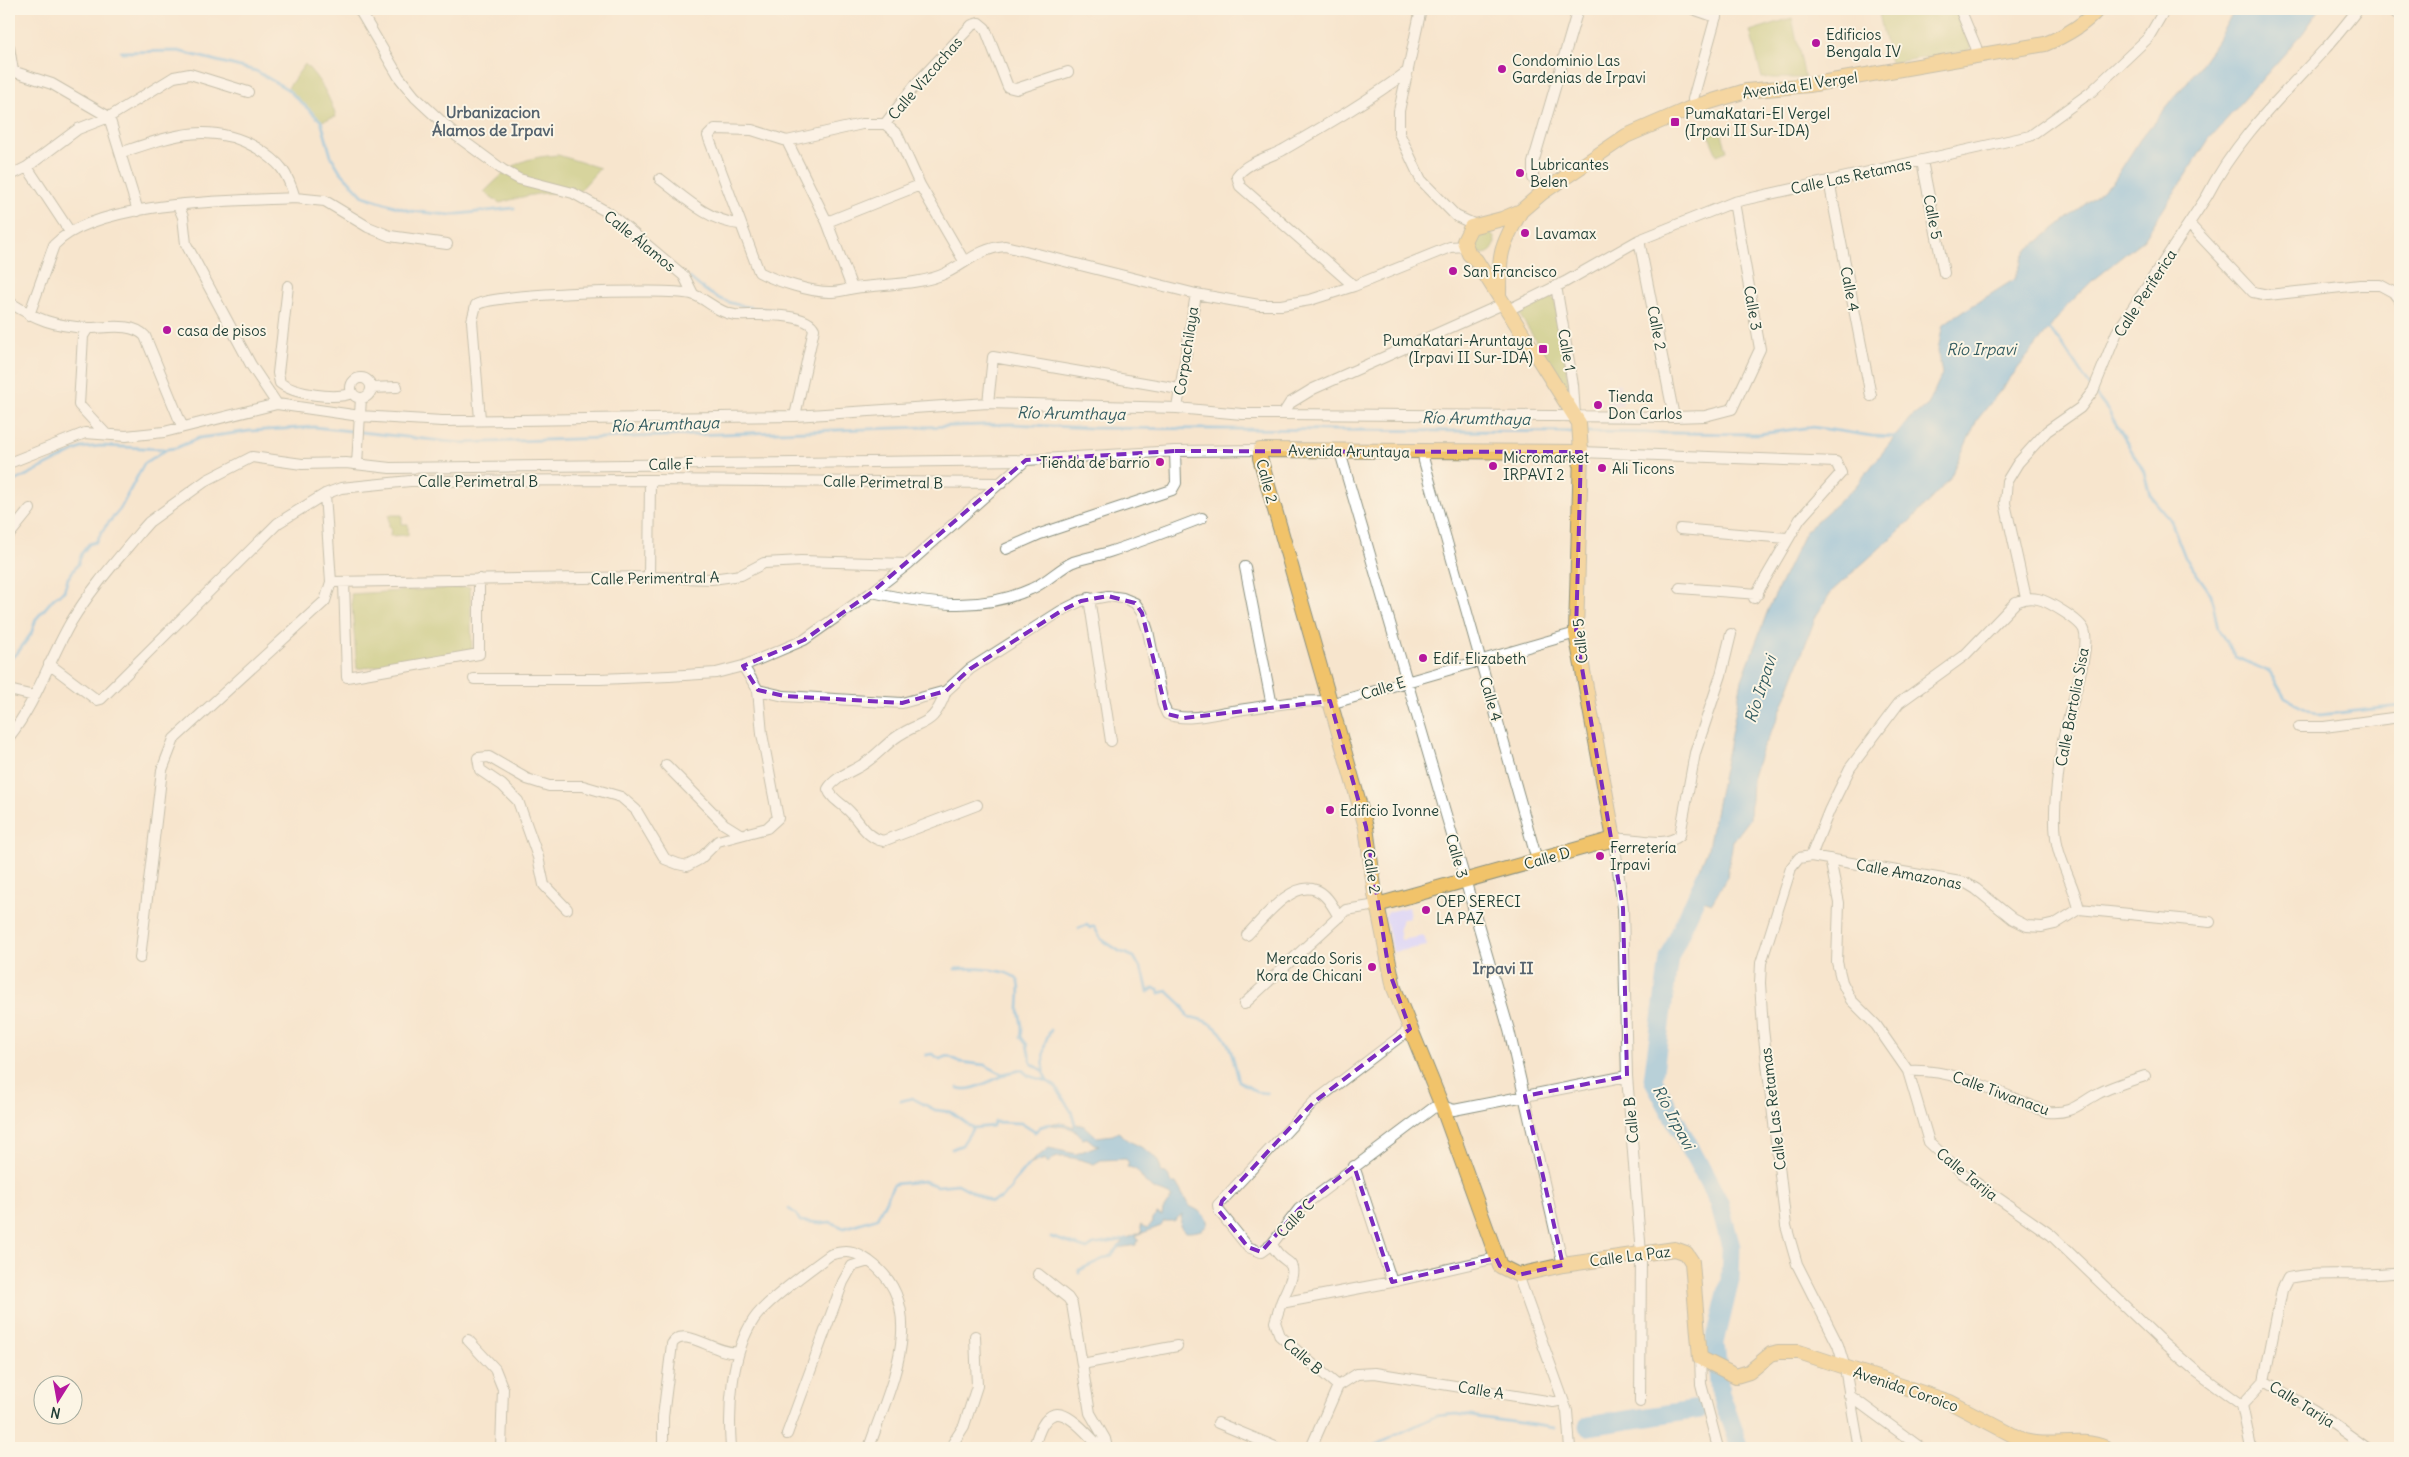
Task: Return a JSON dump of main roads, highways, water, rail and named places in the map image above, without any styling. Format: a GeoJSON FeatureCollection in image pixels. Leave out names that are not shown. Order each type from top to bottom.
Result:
{"type":"FeatureCollection","features":[{"type":"Feature","properties":{"kind":"main road","name":"Avenida El Vergel"},"geometry":{"type":"LineString","coordinates":[[1521,211],[1542,194],[1626,136],[1693,107],[1754,89],[1809,85],[2045,44],[2077,28],[2098,9]]}},
{"type":"Feature","properties":{"kind":"main road"},"geometry":{"type":"LineString","coordinates":[[1521,211],[1481,224],[1465,236],[1465,246],[1469,254],[1476,260],[1577,419],[1581,446]]}},
{"type":"Feature","properties":{"kind":"main road"},"geometry":{"type":"LineString","coordinates":[[1476,260],[1490,260],[1502,248],[1521,211]]}},
{"type":"Feature","properties":{"kind":"main road"},"geometry":{"type":"LineString","coordinates":[[1481,224],[1491,225],[1499,233],[1502,248],[1503,303]]}},
{"type":"Feature","properties":{"kind":"main road","name":"Avenida Aruntaya"},"geometry":{"type":"LineString","coordinates":[[1260,450],[1423,452],[1581,446]]}},
{"type":"Feature","properties":{"kind":"main road","name":"Calle 5"},"geometry":{"type":"LineString","coordinates":[[1581,446],[1576,633],[1614,839]]}},
{"type":"Feature","properties":{"kind":"main road","name":"Calle 2"},"geometry":{"type":"LineString","coordinates":[[1260,450],[1260,458],[1366,827],[1389,971],[1410,1029],[1442,1106],[1496,1258],[1500,1266],[1518,1275]]}},
{"type":"Feature","properties":{"kind":"main road","name":"Calle D"},"geometry":{"type":"LineString","coordinates":[[1377,905],[1614,839]]}},
{"type":"Feature","properties":{"kind":"main road","name":"Calle La Paz"},"geometry":{"type":"LineString","coordinates":[[1518,1275],[1563,1265],[1675,1249],[1686,1253],[1692,1262],[1703,1360],[1736,1376]]}},
{"type":"Feature","properties":{"kind":"main road","name":"Avenida Coroico"},"geometry":{"type":"LineString","coordinates":[[1736,1376],[1750,1372],[1771,1354],[1785,1351],[1800,1352],[1950,1402],[2024,1441],[2037,1445],[2082,1441],[2106,1448]]}},
{"type":"Feature","properties":{"kind":"water","name":"Río Irpavi"},"geometry":{"type":"Polygon","coordinates":[[[2235,9],[2320,9],[2303,33],[2209,139],[2144,239],[2094,279],[2067,306],[1977,420],[1949,480],[1909,522],[1833,590],[1816,616],[1777,720],[1761,751],[1752,780],[1750,819],[1733,841],[1727,877],[1712,903],[1689,895],[1708,848],[1742,680],[1768,610],[1805,532],[1855,487],[1910,418],[1928,405],[1942,374],[1938,350],[1943,324],[2015,279],[2025,252],[2113,182],[2141,138],[2192,76],[2217,41],[2235,9]]]}},
{"type":"Feature","properties":{"kind":"water"},"geometry":{"type":"Polygon","coordinates":[[[1074,1120],[1076,1124],[1085,1126],[1097,1137],[1113,1135],[1118,1132],[1155,1157],[1161,1172],[1166,1173],[1172,1183],[1176,1183],[1189,1206],[1203,1214],[1207,1223],[1206,1227],[1195,1232],[1185,1232],[1180,1226],[1182,1214],[1174,1221],[1164,1221],[1161,1226],[1137,1235],[1136,1238],[1140,1240],[1136,1242],[1136,1245],[1118,1248],[1125,1239],[1142,1232],[1140,1225],[1147,1228],[1153,1223],[1152,1219],[1157,1214],[1162,1216],[1163,1210],[1172,1197],[1150,1187],[1137,1171],[1127,1167],[1129,1163],[1126,1159],[1101,1160],[1094,1164],[1074,1158],[1058,1157],[1048,1163],[1045,1159],[1026,1166],[1049,1148],[1076,1154],[1099,1145],[1094,1144],[1087,1138],[1082,1139],[1072,1129],[1048,1124],[1060,1122],[1074,1127],[1074,1120]]]}},
{"type":"Feature","properties":{"kind":"waterway"},"geometry":{"type":"LineString","coordinates":[[121,52],[178,51],[256,71],[287,89],[321,121],[331,156],[340,171],[363,196],[410,211],[450,215],[514,208]]}},
{"type":"Feature","properties":{"kind":"waterway"},"geometry":{"type":"LineString","coordinates":[[690,278],[710,294],[730,303],[777,311]]}},
{"type":"Feature","properties":{"kind":"waterway"},"geometry":{"type":"LineString","coordinates":[[2046,327],[2060,341],[2091,388]]}},
{"type":"Feature","properties":{"kind":"waterway"},"geometry":{"type":"LineString","coordinates":[[2095,394],[2109,412],[2144,472],[2150,495],[2171,521],[2185,557],[2211,594],[2218,629],[2236,657],[2270,672],[2285,698],[2320,715],[2400,706]]}},
{"type":"Feature","properties":{"kind":"waterway","name":"Río Arumthaya"},"geometry":{"type":"LineString","coordinates":[[9,660],[18,652],[31,634],[36,619],[54,598],[64,591],[68,578],[78,564],[82,553],[89,544],[96,542],[105,527],[120,509],[144,464],[167,449],[176,448],[199,438],[250,431],[314,427],[461,443],[1012,424],[1090,428],[1575,432]]}},
{"type":"Feature","properties":{"kind":"waterway","name":"Río Arumthaya"},"geometry":{"type":"LineString","coordinates":[[1583,432],[1759,434],[1812,427],[1872,436],[1898,437]]}},
{"type":"Feature","properties":{"kind":"waterway"},"geometry":{"type":"LineString","coordinates":[[9,484],[81,448],[101,446],[164,449]]}},
{"type":"Feature","properties":{"kind":"waterway","name":"Río Irpavi"},"geometry":{"type":"LineString","coordinates":[[1706,875],[1669,958],[1653,1079],[1719,1202],[1731,1247],[1730,1280],[1715,1343],[1720,1393],[1740,1448]]}},
{"type":"Feature","properties":{"kind":"waterway"},"geometry":{"type":"LineString","coordinates":[[1079,928],[1087,925],[1090,928],[1094,926],[1101,939],[1119,951],[1134,957],[1144,975],[1148,992],[1154,988],[1158,989],[1160,993],[1167,991],[1182,1005],[1188,1017],[1211,1024],[1219,1030],[1229,1047],[1239,1081],[1257,1092],[1267,1093]]}},
{"type":"Feature","properties":{"kind":"waterway"},"geometry":{"type":"LineString","coordinates":[[955,969],[1000,971],[1009,974],[1019,983],[1019,1010],[1022,1022],[1021,1037],[1027,1045],[1031,1063],[1043,1071],[1047,1081],[1056,1087],[1071,1111],[1075,1124]]}},
{"type":"Feature","properties":{"kind":"waterway"},"geometry":{"type":"LineString","coordinates":[[1044,1072],[1043,1056],[1051,1030]]}},
{"type":"Feature","properties":{"kind":"waterway"},"geometry":{"type":"LineString","coordinates":[[926,1055],[932,1054],[940,1059],[948,1056],[960,1062],[985,1065],[1002,1074],[1022,1070],[1029,1076],[1047,1081]]}},
{"type":"Feature","properties":{"kind":"waterway"},"geometry":{"type":"LineString","coordinates":[[958,1088],[970,1089],[1006,1075]]}},
{"type":"Feature","properties":{"kind":"waterway"},"geometry":{"type":"LineString","coordinates":[[901,1101],[912,1098],[935,1110],[951,1112],[973,1128],[993,1126],[994,1122],[1021,1123],[1035,1132],[1040,1127],[1050,1124]]}},
{"type":"Feature","properties":{"kind":"waterway"},"geometry":{"type":"LineString","coordinates":[[952,1149],[962,1145],[973,1128]]}},
{"type":"Feature","properties":{"kind":"waterway"},"geometry":{"type":"LineString","coordinates":[[789,1209],[796,1214],[800,1221],[830,1222],[844,1228],[877,1218],[894,1184],[924,1181],[937,1186],[958,1184],[991,1202],[1001,1198],[1011,1189],[1013,1183],[1028,1165]]}},
{"type":"Feature","properties":{"kind":"waterway"},"geometry":{"type":"LineString","coordinates":[[1051,1237],[1087,1249],[1093,1245],[1127,1239]]}},
{"type":"Feature","properties":{"kind":"waterway"},"geometry":{"type":"LineString","coordinates":[[1079,1273],[1079,1270],[1112,1255],[1120,1246]]}},
{"type":"Feature","properties":{"kind":"waterway"},"geometry":{"type":"LineString","coordinates":[[1588,1426],[1700,1409]]}},
{"type":"Feature","properties":{"kind":"waterway"},"geometry":{"type":"LineString","coordinates":[[1369,1448],[1436,1416],[1456,1414],[1555,1428]]}},
{"type":"Feature","properties":{"kind":"place","name":"Edificios Bengala IV"},"geometry":{"type":"Point","coordinates":[1816,43]}},
{"type":"Feature","properties":{"kind":"place","name":"Condominio Las Gardenias de Irpavi"},"geometry":{"type":"Point","coordinates":[1502,69]}},
{"type":"Feature","properties":{"kind":"place","name":"PumaKatari-El Vergel (Irpavi II Sur-IDA)"},"geometry":{"type":"Point","coordinates":[1675,122]}},
{"type":"Feature","properties":{"kind":"place","name":"Lubricantes Belen"},"geometry":{"type":"Point","coordinates":[1520,173]}},
{"type":"Feature","properties":{"kind":"place","name":"Lavamax"},"geometry":{"type":"Point","coordinates":[1525,233]}},
{"type":"Feature","properties":{"kind":"place","name":"San Francisco"},"geometry":{"type":"Point","coordinates":[1453,271]}},
{"type":"Feature","properties":{"kind":"place","name":"casa de pisos"},"geometry":{"type":"Point","coordinates":[167,330]}},
{"type":"Feature","properties":{"kind":"place","name":"PumaKatari-Aruntaya (Irpavi II Sur-IDA)"},"geometry":{"type":"Point","coordinates":[1543,349]}},
{"type":"Feature","properties":{"kind":"place","name":"Tienda Don Carlos"},"geometry":{"type":"Point","coordinates":[1598,405]}},
{"type":"Feature","properties":{"kind":"place","name":"Tienda de barrio"},"geometry":{"type":"Point","coordinates":[1160,462]}},
{"type":"Feature","properties":{"kind":"place","name":"Micromarket IRPAVI 2"},"geometry":{"type":"Point","coordinates":[1493,466]}},
{"type":"Feature","properties":{"kind":"place","name":"Ali Ticons"},"geometry":{"type":"Point","coordinates":[1602,468]}},
{"type":"Feature","properties":{"kind":"place","name":"Edif. Elizabeth"},"geometry":{"type":"Point","coordinates":[1423,658]}},
{"type":"Feature","properties":{"kind":"place","name":"Edificio Ivonne"},"geometry":{"type":"Point","coordinates":[1330,810]}},
{"type":"Feature","properties":{"kind":"place","name":"Ferretería Irpavi"},"geometry":{"type":"Point","coordinates":[1600,856]}},
{"type":"Feature","properties":{"kind":"place","name":"OEP SERECI LA PAZ"},"geometry":{"type":"Point","coordinates":[1426,910]}},
{"type":"Feature","properties":{"kind":"place","name":"Mercado Soris Kora de Chicani"},"geometry":{"type":"Point","coordinates":[1372,967]}},
{"type":"Feature","properties":{"kind":"district","name":"Urbanizacion Álamos de Irpavi"},"geometry":{"type":"Point","coordinates":[493,121]}},
{"type":"Feature","properties":{"kind":"district","name":"Irpavi II"},"geometry":{"type":"Point","coordinates":[1503,968]}}]}
